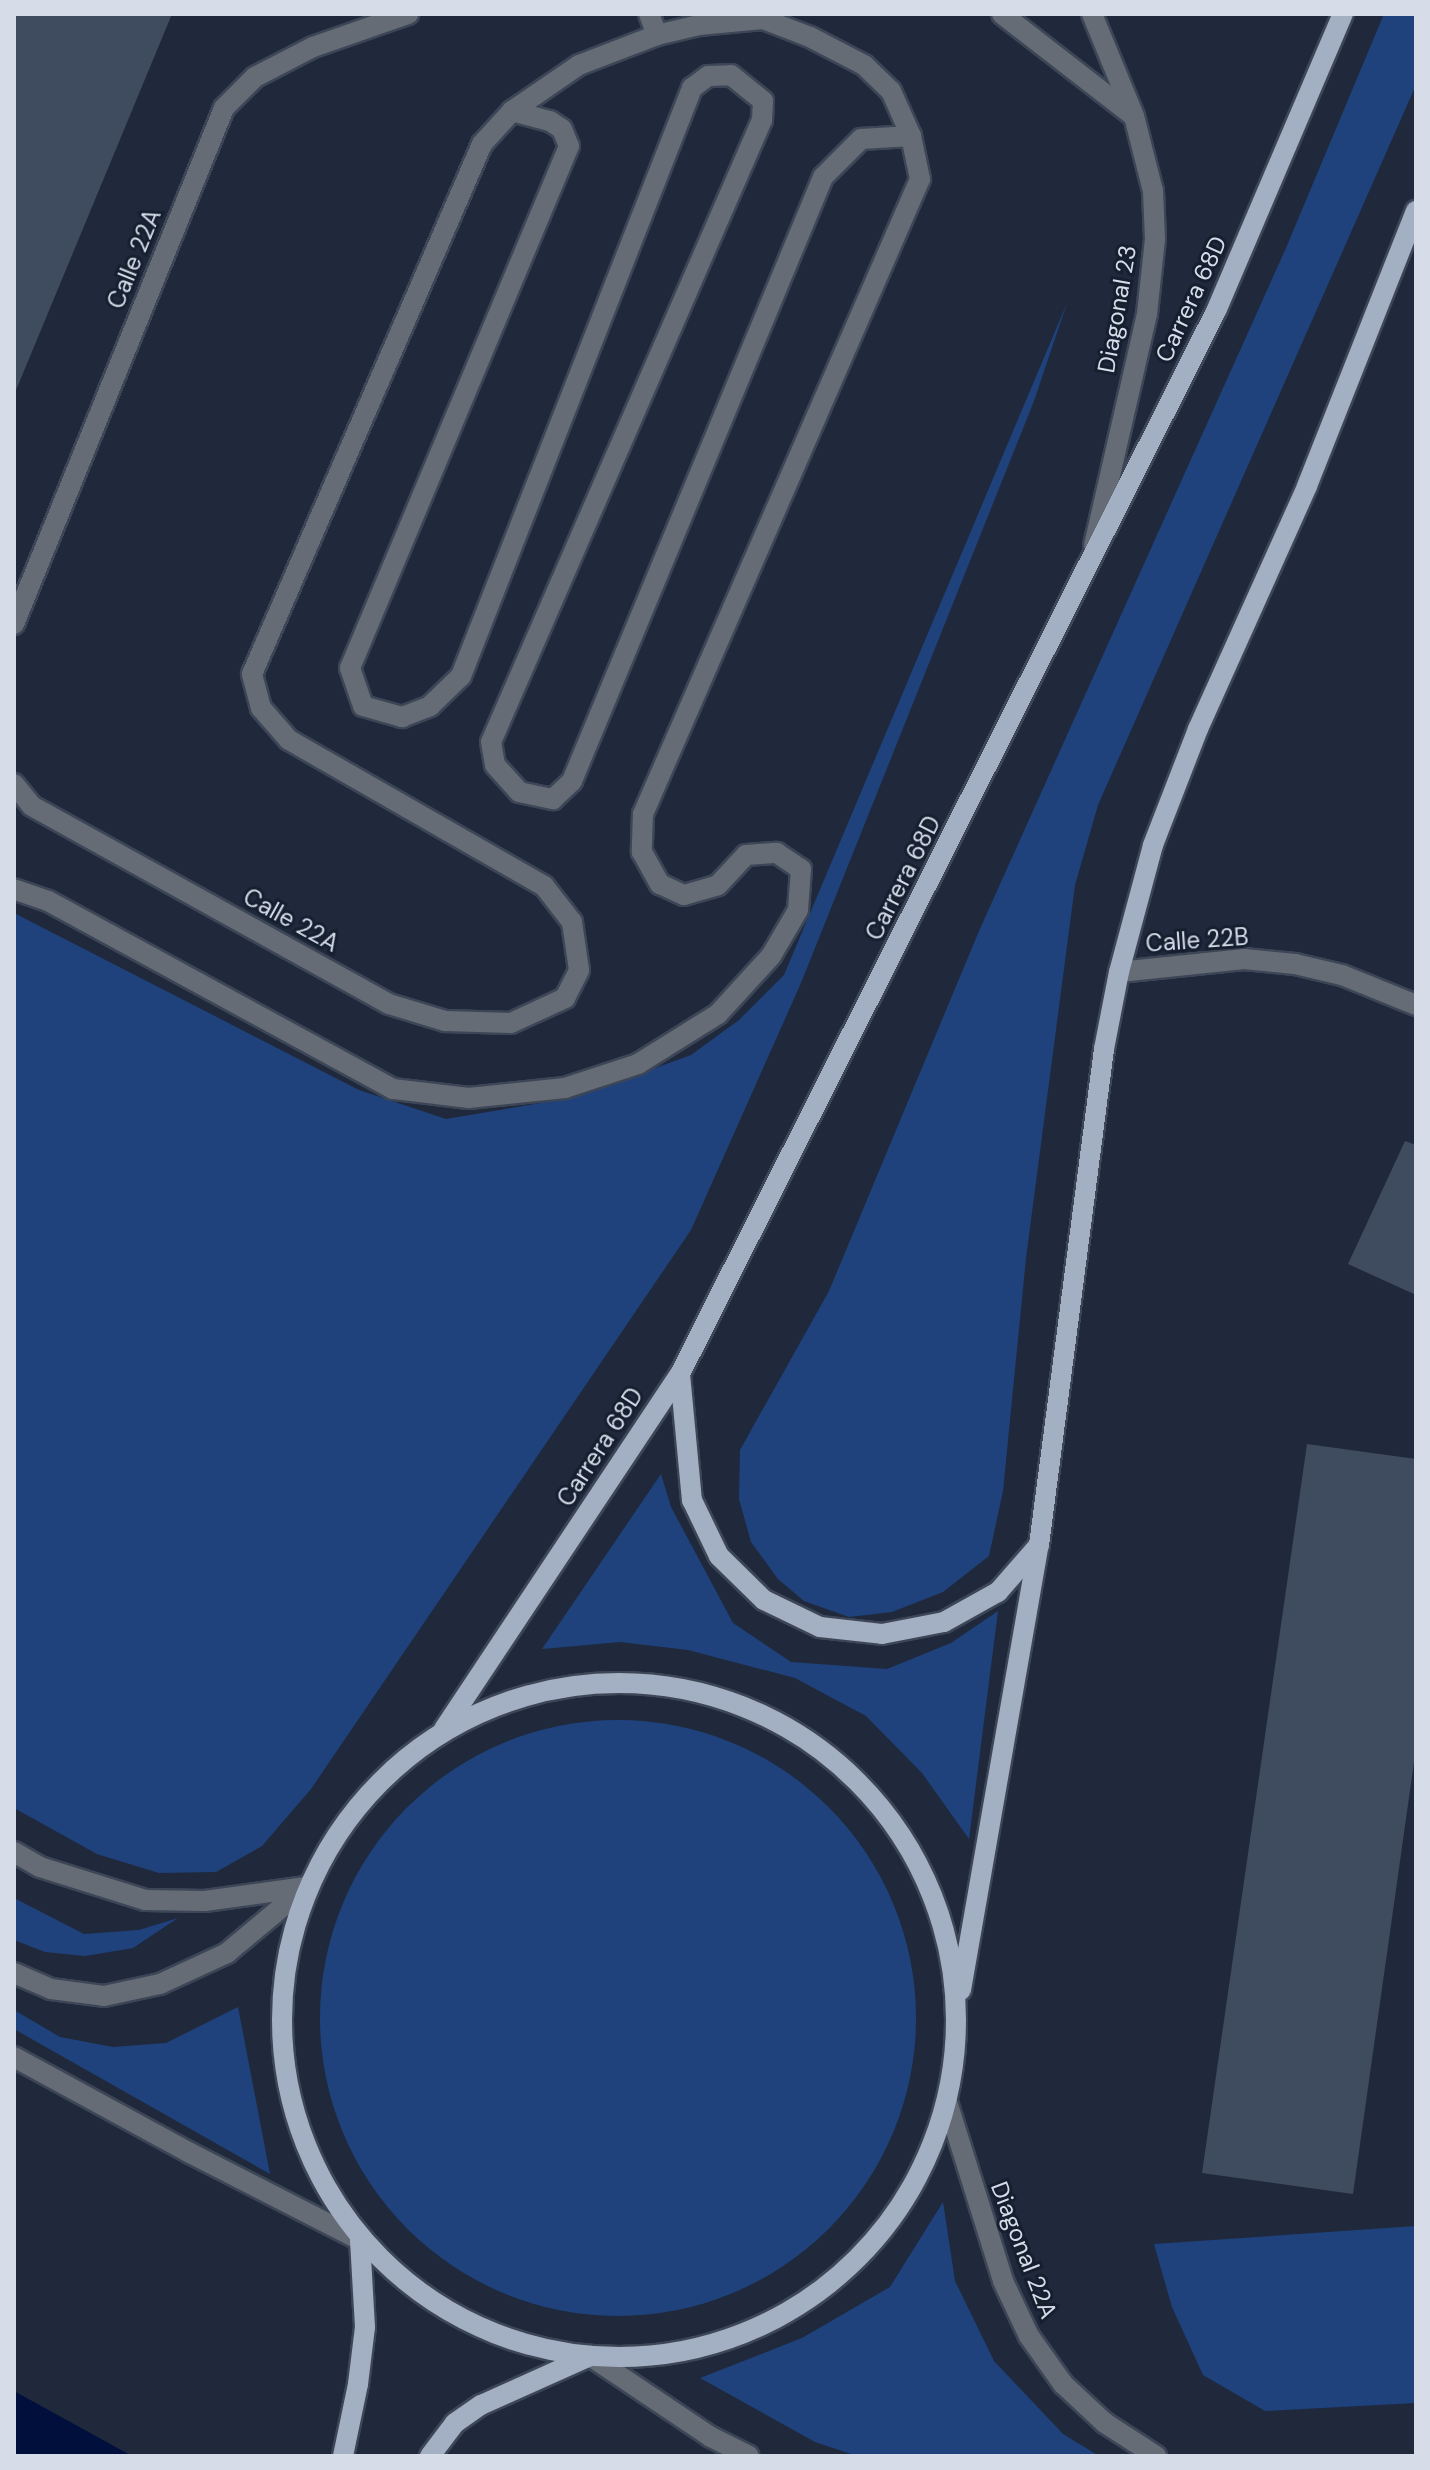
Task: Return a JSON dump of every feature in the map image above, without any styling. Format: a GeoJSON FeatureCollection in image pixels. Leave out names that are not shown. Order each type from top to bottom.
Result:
{"type":"FeatureCollection","features":[{"type":"Feature","properties":{"kind":"main road","name":"Carrera 68D"},"geometry":{"type":"LineString","coordinates":[[443,1730],[680,1374],[1217,309],[1343,14]]}},
{"type":"Feature","properties":{"kind":"main road"},"geometry":{"type":"LineString","coordinates":[[959,2002],[941,1910],[894,1819],[824,1748],[731,1699],[639,1681],[536,1691],[443,1730],[362,1798],[306,1887],[281,1982],[282,2059],[293,2114],[317,2176],[360,2240],[426,2298],[439,2305],[504,2337],[590,2356],[652,2356],[713,2344],[795,2308],[864,2254],[916,2184],[948,2105],[958,2054],[959,2002],[1039,1545],[1104,1049],[1119,972],[1153,845],[1198,729],[1307,486],[1416,211]]}},
{"type":"Feature","properties":{"kind":"main road"},"geometry":{"type":"LineString","coordinates":[[680,1374],[692,1500],[719,1556],[764,1600],[820,1627],[882,1634],[944,1622],[998,1592],[1039,1545]]}},
{"type":"Feature","properties":{"kind":"main road"},"geometry":{"type":"LineString","coordinates":[[343,2456],[365,2327],[360,2240]]}},
{"type":"Feature","properties":{"kind":"main road"},"geometry":{"type":"LineString","coordinates":[[430,2456],[455,2423],[481,2405],[590,2356]]}},
{"type":"Feature","properties":{"kind":"street","name":"Calle 22A"},"geometry":{"type":"LineString","coordinates":[[14,624],[224,108],[255,77],[313,47],[408,14]]}},
{"type":"Feature","properties":{"kind":"street"},"geometry":{"type":"LineString","coordinates":[[649,14],[657,35]]}},
{"type":"Feature","properties":{"kind":"street"},"geometry":{"type":"LineString","coordinates":[[1002,14],[1134,116]]}},
{"type":"Feature","properties":{"kind":"street","name":"Diagonal 23"},"geometry":{"type":"LineString","coordinates":[[1088,570],[1147,314],[1155,239],[1153,191],[1134,116],[1092,14]]}},
{"type":"Feature","properties":{"kind":"street"},"geometry":{"type":"LineString","coordinates":[[14,889],[48,901],[393,1089],[469,1098],[565,1088],[638,1064],[718,1014],[771,956],[798,910],[801,869],[777,853],[746,855],[718,885],[684,895],[660,884],[642,852],[643,814],[920,179],[911,136],[891,91],[864,65],[810,37],[763,19],[699,25],[657,35],[579,65],[512,111]]}},
{"type":"Feature","properties":{"kind":"street"},"geometry":{"type":"LineString","coordinates":[[512,111],[550,121],[562,129],[569,146],[350,668],[363,706],[402,717],[430,706],[461,676],[692,88],[708,76],[731,75],[763,101],[762,120],[491,742],[495,765],[519,792],[553,799],[572,781],[823,177],[861,139],[911,136]]}},
{"type":"Feature","properties":{"kind":"street","name":"Calle 22A"},"geometry":{"type":"LineString","coordinates":[[14,784],[32,806],[389,1004],[445,1021],[511,1023],[565,998],[579,970],[572,922],[544,886],[289,740],[261,708],[252,674],[482,144],[512,111]]}},
{"type":"Feature","properties":{"kind":"street","name":"Calle 22B"},"geometry":{"type":"LineString","coordinates":[[1119,972],[1244,959],[1295,964],[1342,975],[1416,1005]]}},
{"type":"Feature","properties":{"kind":"street"},"geometry":{"type":"LineString","coordinates":[[14,1852],[40,1867],[145,1900],[205,1901],[306,1887]]}},
{"type":"Feature","properties":{"kind":"street"},"geometry":{"type":"LineString","coordinates":[[14,1973],[51,1989],[104,1996],[160,1984],[227,1953],[306,1887]]}},
{"type":"Feature","properties":{"kind":"street"},"geometry":{"type":"LineString","coordinates":[[14,2057],[190,2153],[360,2240]]}},
{"type":"Feature","properties":{"kind":"street","name":"Diagonal 22A"},"geometry":{"type":"LineString","coordinates":[[948,2105],[1003,2281],[1029,2336],[1063,2384],[1105,2423],[1156,2456]]}},
{"type":"Feature","properties":{"kind":"street"},"geometry":{"type":"LineString","coordinates":[[590,2356],[711,2437],[749,2456]]}},
{"type":"Feature","properties":{"kind":"shaded area"},"geometry":{"type":"Polygon","coordinates":[[[1384,14],[1416,14],[1416,85],[1098,805],[1075,885],[1026,1258],[1003,1491],[989,1556],[943,1592],[892,1612],[849,1617],[804,1601],[778,1579],[751,1542],[739,1499],[740,1450],[829,1291],[979,931],[1286,248],[1384,14]]]}},
{"type":"Feature","properties":{"kind":"shaded area"},"geometry":{"type":"Polygon","coordinates":[[[1067,303],[1034,401],[801,983],[691,1230],[311,1789],[262,1846],[216,1872],[159,1873],[97,1854],[14,1808],[14,913],[359,1090],[446,1119],[576,1097],[691,1055],[739,1020],[784,975],[1067,303]]]}},
{"type":"Feature","properties":{"kind":"shaded area"},"geometry":{"type":"Polygon","coordinates":[[[661,1474],[671,1507],[733,1623],[791,1662],[887,1669],[951,1643],[998,1611],[969,1839],[922,1773],[866,1716],[795,1678],[688,1650],[620,1642],[542,1649],[661,1474]]]}},
{"type":"Feature","properties":{"kind":"shaded area"},"geometry":{"type":"Polygon","coordinates":[[[618,1720],[676,1726],[732,1743],[783,1770],[828,1808],[866,1853],[893,1904],[910,1960],[916,2018],[910,2076],[893,2132],[866,2183],[828,2228],[783,2266],[732,2293],[676,2310],[618,2316],[560,2310],[504,2293],[453,2266],[408,2228],[370,2183],[343,2132],[326,2076],[320,2018],[326,1960],[343,1904],[370,1853],[408,1808],[453,1770],[504,1743],[560,1726],[618,1720]]]}},
{"type":"Feature","properties":{"kind":"shaded area"},"geometry":{"type":"Polygon","coordinates":[[[14,1898],[84,1934],[139,1930],[178,1918],[133,1948],[85,1956],[45,1952],[14,1940],[14,1898]]]}},
{"type":"Feature","properties":{"kind":"shaded area"},"geometry":{"type":"Polygon","coordinates":[[[238,2007],[270,2174],[14,2029],[14,2010],[60,2037],[113,2047],[166,2043],[238,2007]]]}},
{"type":"Feature","properties":{"kind":"shaded area"},"geometry":{"type":"Polygon","coordinates":[[[943,2202],[955,2281],[994,2361],[1063,2434],[1099,2456],[857,2456],[815,2442],[700,2378],[802,2338],[890,2287],[943,2202]]]}},
{"type":"Feature","properties":{"kind":"shaded area"},"geometry":{"type":"Polygon","coordinates":[[[1416,2226],[1416,2403],[1265,2411],[1203,2375],[1172,2307],[1154,2244],[1416,2226]]]}},
{"type":"Feature","properties":{"kind":"shaded area"},"geometry":{"type":"Polygon","coordinates":[[[14,2391],[132,2456],[14,2456],[14,2391]]]}},
{"type":"Feature","properties":{"kind":"building"},"geometry":{"type":"Polygon","coordinates":[[[14,14],[172,14],[14,395],[14,14]]]}},
{"type":"Feature","properties":{"kind":"building"},"geometry":{"type":"Polygon","coordinates":[[[1405,1141],[1416,1145],[1416,1295],[1348,1264],[1405,1141]]]}},
{"type":"Feature","properties":{"kind":"building"},"geometry":{"type":"Polygon","coordinates":[[[1307,1444],[1416,1459],[1416,1748],[1353,2194],[1202,2173],[1307,1444]]]}}]}
